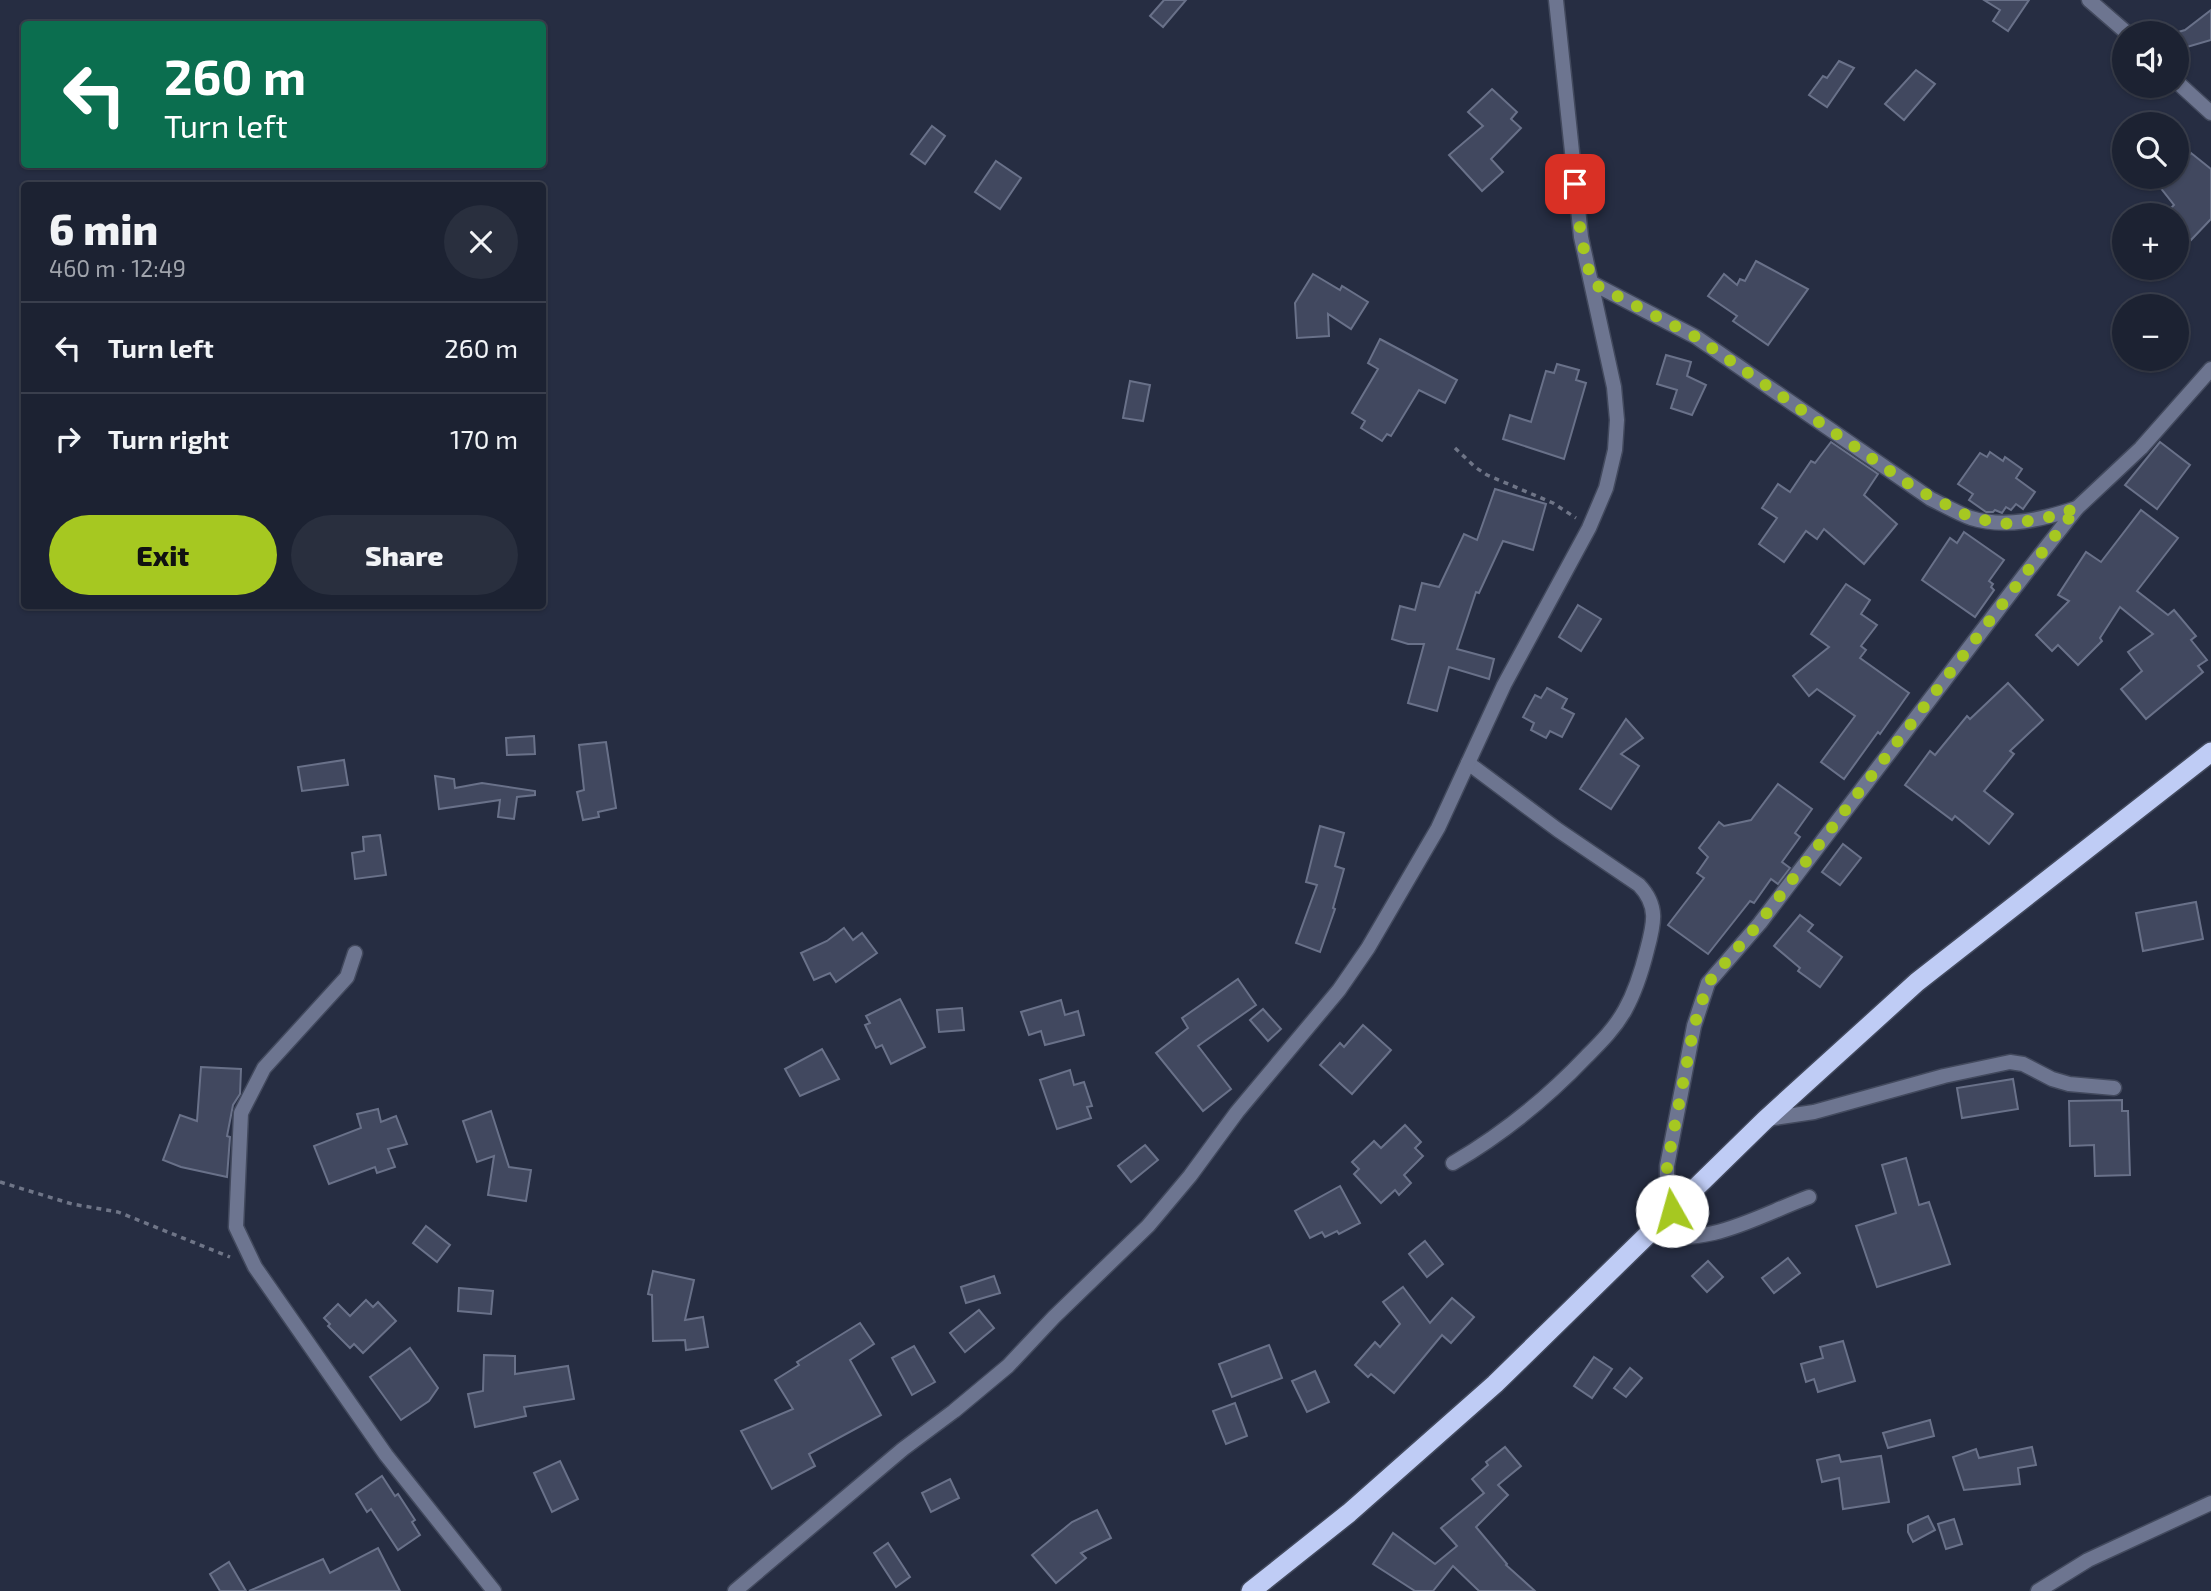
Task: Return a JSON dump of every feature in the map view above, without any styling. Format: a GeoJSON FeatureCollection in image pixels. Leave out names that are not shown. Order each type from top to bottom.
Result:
{"type":"FeatureCollection","features":[{"type":"Feature","properties":{"kind":"highway"},"geometry":{"type":"LineString","coordinates":[[1251,1591],[1349,1513],[1495,1384],[1765,1120],[1917,982],[2211,752]]}},
{"type":"Feature","properties":{"kind":"street"},"geometry":{"type":"LineString","coordinates":[[735,1591],[903,1449],[1008,1366],[1166,1206],[1237,1112],[1322,1011],[1368,948],[1438,828],[1504,685],[1589,528],[1606,488],[1615,450],[1617,420],[1614,387],[1581,237],[1556,0]]}},
{"type":"Feature","properties":{"kind":"street"},"geometry":{"type":"LineString","coordinates":[[2089,0],[2113,21]]}},
{"type":"Feature","properties":{"kind":"street"},"geometry":{"type":"LineString","coordinates":[[2189,93],[2211,113]]}},
{"type":"Feature","properties":{"kind":"street"},"geometry":{"type":"LineString","coordinates":[[1592,283],[1696,337],[1931,499],[1972,518],[2009,524],[2046,518],[2077,508]]}},
{"type":"Feature","properties":{"kind":"street"},"geometry":{"type":"LineString","coordinates":[[1672,1211],[1667,1188],[1667,1166],[1694,1026],[1708,983],[1760,922],[2077,508],[2141,448],[2211,369]]}},
{"type":"Feature","properties":{"kind":"street"},"geometry":{"type":"LineString","coordinates":[[1453,1163],[1483,1146],[1526,1113],[1609,1034],[1625,1011],[1642,970],[1652,930],[1653,906],[1639,885],[1558,830],[1468,763]]}},
{"type":"Feature","properties":{"kind":"street"},"geometry":{"type":"LineString","coordinates":[[355,953],[347,977],[264,1068],[241,1113],[236,1227],[255,1266],[386,1455],[494,1591]]}},
{"type":"Feature","properties":{"kind":"street"},"geometry":{"type":"LineString","coordinates":[[1765,1120],[1814,1112],[1944,1076],[2010,1062],[2024,1064],[2052,1079],[2069,1084],[2114,1088]]}},
{"type":"Feature","properties":{"kind":"street"},"geometry":{"type":"LineString","coordinates":[[1649,1233],[1675,1238],[1700,1237],[1725,1231],[1809,1197]]}},
{"type":"Feature","properties":{"kind":"street"},"geometry":{"type":"LineString","coordinates":[[2039,1591],[2099,1554],[2211,1503]]}},
{"type":"Feature","properties":{"kind":"path"},"geometry":{"type":"LineString","coordinates":[[1455,449],[1487,475],[1553,503],[1589,528]]}},
{"type":"Feature","properties":{"kind":"path"},"geometry":{"type":"LineString","coordinates":[[0,1182],[72,1204],[118,1212],[255,1266]]}},
{"type":"Feature","properties":{"kind":"building"},"geometry":{"type":"Polygon","coordinates":[[[1164,0],[1186,0],[1163,27],[1150,16],[1164,0]]]}},
{"type":"Feature","properties":{"kind":"building"},"geometry":{"type":"Polygon","coordinates":[[[1984,0],[2029,0],[2008,31],[1993,21],[2000,10],[1984,0]]]}},
{"type":"Feature","properties":{"kind":"building"},"geometry":{"type":"Polygon","coordinates":[[[2211,10],[2211,40],[2189,46],[2189,27],[2211,10]]]}},
{"type":"Feature","properties":{"kind":"building"},"geometry":{"type":"Polygon","coordinates":[[[1839,61],[1854,68],[1827,107],[1809,95],[1823,76],[1827,78],[1839,61]]]}},
{"type":"Feature","properties":{"kind":"building"},"geometry":{"type":"Polygon","coordinates":[[[1916,70],[1935,84],[1904,120],[1885,104],[1916,70]]]}},
{"type":"Feature","properties":{"kind":"building"},"geometry":{"type":"Polygon","coordinates":[[[1492,89],[1517,112],[1511,119],[1521,128],[1491,159],[1503,172],[1482,191],[1449,155],[1483,126],[1468,112],[1492,89]]]}},
{"type":"Feature","properties":{"kind":"building"},"geometry":{"type":"Polygon","coordinates":[[[932,126],[945,136],[925,164],[911,154],[932,126]]]}},
{"type":"Feature","properties":{"kind":"building"},"geometry":{"type":"Polygon","coordinates":[[[2191,153],[2211,169],[2211,219],[2191,240],[2189,203],[2172,203],[2161,189],[2189,189],[2191,153]]]}},
{"type":"Feature","properties":{"kind":"building"},"geometry":{"type":"Polygon","coordinates":[[[996,161],[1021,178],[1000,209],[975,192],[996,161]]]}},
{"type":"Feature","properties":{"kind":"building"},"geometry":{"type":"Polygon","coordinates":[[[1756,261],[1808,289],[1768,345],[1733,321],[1737,316],[1708,296],[1724,274],[1737,285],[1740,279],[1745,281],[1756,261]]]}},
{"type":"Feature","properties":{"kind":"building"},"geometry":{"type":"Polygon","coordinates":[[[1313,274],[1340,290],[1342,286],[1368,302],[1351,329],[1328,314],[1329,336],[1297,338],[1295,303],[1313,274]]]}},
{"type":"Feature","properties":{"kind":"building"},"geometry":{"type":"Polygon","coordinates":[[[1380,339],[1457,380],[1445,403],[1419,390],[1391,436],[1387,434],[1382,441],[1361,428],[1365,421],[1352,413],[1378,369],[1368,363],[1380,339]]]}},
{"type":"Feature","properties":{"kind":"building"},"geometry":{"type":"Polygon","coordinates":[[[1666,355],[1691,362],[1687,376],[1706,385],[1692,415],[1671,408],[1677,390],[1657,384],[1666,355]]]}},
{"type":"Feature","properties":{"kind":"building"},"geometry":{"type":"Polygon","coordinates":[[[1557,364],[1579,370],[1576,380],[1586,383],[1564,459],[1503,439],[1510,415],[1531,422],[1546,371],[1554,373],[1557,364]]]}},
{"type":"Feature","properties":{"kind":"building"},"geometry":{"type":"Polygon","coordinates":[[[1130,381],[1150,385],[1143,421],[1123,418],[1130,381]]]}},
{"type":"Feature","properties":{"kind":"building"},"geometry":{"type":"Polygon","coordinates":[[[1831,442],[1878,474],[1864,495],[1897,524],[1864,564],[1824,529],[1817,539],[1806,531],[1784,562],[1759,544],[1777,518],[1762,508],[1778,484],[1790,492],[1811,461],[1815,463],[1831,442]]]}},
{"type":"Feature","properties":{"kind":"building"},"geometry":{"type":"Polygon","coordinates":[[[2160,442],[2190,465],[2157,509],[2125,485],[2160,442]]]}},
{"type":"Feature","properties":{"kind":"building"},"geometry":{"type":"Polygon","coordinates":[[[1990,452],[2003,461],[2005,457],[2022,469],[2016,478],[2035,492],[2023,509],[2016,504],[2011,510],[2006,507],[2002,513],[1995,510],[1986,512],[1969,500],[1973,494],[1958,484],[1980,453],[1987,457],[1990,452]]]}},
{"type":"Feature","properties":{"kind":"building"},"geometry":{"type":"Polygon","coordinates":[[[1495,489],[1546,504],[1533,550],[1503,541],[1479,593],[1476,592],[1457,649],[1494,659],[1489,679],[1449,667],[1437,711],[1408,703],[1424,644],[1408,644],[1392,639],[1400,606],[1415,610],[1422,583],[1439,587],[1464,534],[1477,540],[1495,489]]]}},
{"type":"Feature","properties":{"kind":"building"},"geometry":{"type":"Polygon","coordinates":[[[2141,510],[2178,538],[2137,591],[2168,615],[2174,610],[2196,636],[2191,640],[2207,660],[2198,666],[2203,672],[2146,719],[2121,689],[2142,671],[2128,652],[2153,634],[2120,607],[2100,638],[2102,641],[2078,665],[2058,645],[2052,651],[2036,635],[2069,601],[2058,595],[2086,552],[2101,562],[2141,510]]]}},
{"type":"Feature","properties":{"kind":"building"},"geometry":{"type":"Polygon","coordinates":[[[1964,532],[2004,560],[1989,581],[1994,590],[1975,617],[1922,580],[1950,538],[1957,543],[1964,532]]]}},
{"type":"Feature","properties":{"kind":"building"},"geometry":{"type":"Polygon","coordinates":[[[1846,584],[1870,600],[1861,614],[1877,625],[1861,646],[1866,650],[1860,658],[1909,693],[1844,779],[1821,762],[1855,716],[1817,689],[1809,696],[1793,676],[1829,647],[1811,634],[1846,584]]]}},
{"type":"Feature","properties":{"kind":"building"},"geometry":{"type":"Polygon","coordinates":[[[1578,605],[1601,619],[1581,651],[1559,637],[1578,605]]]}},
{"type":"Feature","properties":{"kind":"building"},"geometry":{"type":"Polygon","coordinates":[[[2008,683],[2043,720],[2010,751],[2014,754],[1984,791],[2013,814],[1989,844],[1955,816],[1952,820],[1905,785],[1930,751],[1935,755],[1967,716],[1970,719],[2008,683]]]}},
{"type":"Feature","properties":{"kind":"building"},"geometry":{"type":"Polygon","coordinates":[[[1547,688],[1567,699],[1562,708],[1574,714],[1562,737],[1550,731],[1546,738],[1531,730],[1534,723],[1523,717],[1535,695],[1541,698],[1547,688]]]}},
{"type":"Feature","properties":{"kind":"building"},"geometry":{"type":"Polygon","coordinates":[[[1626,719],[1643,738],[1621,754],[1639,766],[1611,809],[1580,789],[1626,719]]]}},
{"type":"Feature","properties":{"kind":"building"},"geometry":{"type":"Polygon","coordinates":[[[534,736],[535,754],[507,755],[506,738],[534,736]]]}},
{"type":"Feature","properties":{"kind":"building"},"geometry":{"type":"Polygon","coordinates":[[[606,742],[616,808],[598,812],[599,817],[583,820],[577,792],[584,790],[579,745],[606,742]]]}},
{"type":"Feature","properties":{"kind":"building"},"geometry":{"type":"Polygon","coordinates":[[[344,760],[348,785],[302,791],[298,767],[344,760]]]}},
{"type":"Feature","properties":{"kind":"building"},"geometry":{"type":"Polygon","coordinates":[[[435,776],[454,779],[455,788],[482,783],[535,791],[535,795],[517,797],[514,819],[498,817],[500,800],[439,809],[435,776]]]}},
{"type":"Feature","properties":{"kind":"building"},"geometry":{"type":"Polygon","coordinates":[[[1778,784],[1812,809],[1795,833],[1800,837],[1782,862],[1790,868],[1778,884],[1771,879],[1754,903],[1750,901],[1708,954],[1668,925],[1704,878],[1697,873],[1708,857],[1699,848],[1719,822],[1724,826],[1751,820],[1778,784]]]}},
{"type":"Feature","properties":{"kind":"building"},"geometry":{"type":"Polygon","coordinates":[[[1320,826],[1344,833],[1335,866],[1344,869],[1333,908],[1335,909],[1320,952],[1296,943],[1317,885],[1306,882],[1320,826]]]}},
{"type":"Feature","properties":{"kind":"building"},"geometry":{"type":"Polygon","coordinates":[[[380,835],[386,875],[355,879],[352,853],[364,851],[363,837],[380,835]]]}},
{"type":"Feature","properties":{"kind":"building"},"geometry":{"type":"Polygon","coordinates":[[[1843,844],[1861,858],[1840,885],[1822,872],[1843,844]]]}},
{"type":"Feature","properties":{"kind":"building"},"geometry":{"type":"Polygon","coordinates":[[[2196,902],[2203,939],[2143,951],[2136,913],[2196,902]]]}},
{"type":"Feature","properties":{"kind":"building"},"geometry":{"type":"Polygon","coordinates":[[[1800,915],[1813,925],[1808,931],[1842,957],[1820,987],[1798,971],[1800,968],[1774,946],[1800,915]]]}},
{"type":"Feature","properties":{"kind":"building"},"geometry":{"type":"Polygon","coordinates":[[[844,928],[853,940],[862,933],[877,953],[836,982],[830,973],[814,980],[801,953],[827,941],[844,928]]]}},
{"type":"Feature","properties":{"kind":"building"},"geometry":{"type":"Polygon","coordinates":[[[1238,979],[1256,1005],[1198,1046],[1231,1089],[1203,1111],[1156,1053],[1188,1028],[1182,1018],[1238,979]]]}},
{"type":"Feature","properties":{"kind":"building"},"geometry":{"type":"Polygon","coordinates":[[[900,999],[925,1047],[891,1064],[882,1045],[876,1048],[865,1025],[870,1023],[866,1016],[900,999]]]}},
{"type":"Feature","properties":{"kind":"building"},"geometry":{"type":"Polygon","coordinates":[[[1061,1000],[1065,1015],[1078,1011],[1084,1035],[1045,1045],[1041,1031],[1029,1035],[1021,1012],[1061,1000]]]}},
{"type":"Feature","properties":{"kind":"building"},"geometry":{"type":"Polygon","coordinates":[[[962,1008],[964,1030],[939,1032],[937,1010],[962,1008]]]}},
{"type":"Feature","properties":{"kind":"building"},"geometry":{"type":"Polygon","coordinates":[[[1263,1009],[1281,1029],[1268,1041],[1250,1020],[1263,1009]]]}},
{"type":"Feature","properties":{"kind":"building"},"geometry":{"type":"Polygon","coordinates":[[[1363,1025],[1391,1050],[1352,1094],[1320,1065],[1340,1043],[1344,1047],[1363,1025]]]}},
{"type":"Feature","properties":{"kind":"building"},"geometry":{"type":"Polygon","coordinates":[[[822,1049],[839,1079],[800,1096],[785,1069],[822,1049]]]}},
{"type":"Feature","properties":{"kind":"building"},"geometry":{"type":"Polygon","coordinates":[[[201,1067],[241,1069],[240,1094],[233,1105],[227,1136],[230,1137],[227,1177],[181,1167],[163,1160],[180,1115],[197,1121],[201,1067]]]}},
{"type":"Feature","properties":{"kind":"building"},"geometry":{"type":"Polygon","coordinates":[[[1070,1070],[1074,1085],[1084,1082],[1092,1106],[1087,1107],[1091,1118],[1057,1129],[1040,1080],[1070,1070]]]}},
{"type":"Feature","properties":{"kind":"building"},"geometry":{"type":"Polygon","coordinates":[[[2013,1079],[2018,1109],[1962,1118],[1957,1088],[2013,1079]]]}},
{"type":"Feature","properties":{"kind":"building"},"geometry":{"type":"Polygon","coordinates":[[[2122,1100],[2122,1111],[2128,1111],[2130,1175],[2095,1176],[2094,1145],[2070,1146],[2069,1101],[2122,1100]]]}},
{"type":"Feature","properties":{"kind":"building"},"geometry":{"type":"Polygon","coordinates":[[[378,1109],[381,1122],[396,1116],[407,1144],[388,1149],[395,1167],[377,1173],[375,1167],[329,1184],[314,1146],[361,1128],[357,1114],[378,1109]]]}},
{"type":"Feature","properties":{"kind":"building"},"geometry":{"type":"Polygon","coordinates":[[[491,1111],[509,1167],[531,1170],[526,1201],[488,1195],[494,1156],[477,1162],[463,1121],[491,1111]]]}},
{"type":"Feature","properties":{"kind":"building"},"geometry":{"type":"Polygon","coordinates":[[[1405,1125],[1421,1142],[1415,1148],[1423,1156],[1404,1175],[1411,1183],[1399,1195],[1395,1190],[1381,1203],[1354,1174],[1359,1169],[1352,1162],[1374,1141],[1381,1148],[1405,1125]]]}},
{"type":"Feature","properties":{"kind":"building"},"geometry":{"type":"Polygon","coordinates":[[[1145,1145],[1158,1160],[1131,1182],[1118,1166],[1145,1145]]]}},
{"type":"Feature","properties":{"kind":"building"},"geometry":{"type":"Polygon","coordinates":[[[1906,1158],[1919,1205],[1929,1202],[1950,1264],[1877,1287],[1856,1226],[1896,1213],[1882,1165],[1906,1158]]]}},
{"type":"Feature","properties":{"kind":"building"},"geometry":{"type":"Polygon","coordinates":[[[1340,1186],[1360,1223],[1339,1234],[1337,1231],[1325,1237],[1322,1232],[1310,1238],[1295,1211],[1340,1186]]]}},
{"type":"Feature","properties":{"kind":"building"},"geometry":{"type":"Polygon","coordinates":[[[426,1226],[450,1245],[437,1262],[413,1243],[426,1226]]]}},
{"type":"Feature","properties":{"kind":"building"},"geometry":{"type":"Polygon","coordinates":[[[1425,1241],[1443,1264],[1427,1277],[1409,1254],[1425,1241]]]}},
{"type":"Feature","properties":{"kind":"building"},"geometry":{"type":"Polygon","coordinates":[[[1788,1258],[1800,1273],[1774,1293],[1762,1278],[1788,1258]]]}},
{"type":"Feature","properties":{"kind":"building"},"geometry":{"type":"Polygon","coordinates":[[[1708,1261],[1723,1277],[1707,1292],[1692,1276],[1708,1261]]]}},
{"type":"Feature","properties":{"kind":"building"},"geometry":{"type":"Polygon","coordinates":[[[653,1271],[694,1280],[685,1320],[703,1317],[708,1347],[686,1350],[685,1340],[653,1341],[652,1295],[648,1294],[653,1271]]]}},
{"type":"Feature","properties":{"kind":"building"},"geometry":{"type":"Polygon","coordinates":[[[994,1276],[1000,1293],[966,1303],[961,1287],[994,1276]]]}},
{"type":"Feature","properties":{"kind":"building"},"geometry":{"type":"Polygon","coordinates":[[[1403,1287],[1430,1323],[1452,1298],[1474,1317],[1451,1343],[1442,1335],[1394,1393],[1371,1374],[1368,1377],[1355,1365],[1375,1342],[1380,1347],[1400,1324],[1383,1302],[1403,1287]]]}},
{"type":"Feature","properties":{"kind":"building"},"geometry":{"type":"Polygon","coordinates":[[[459,1288],[493,1291],[491,1314],[458,1311],[459,1288]]]}},
{"type":"Feature","properties":{"kind":"building"},"geometry":{"type":"Polygon","coordinates":[[[366,1300],[373,1307],[378,1302],[396,1321],[363,1353],[354,1344],[350,1348],[328,1326],[330,1324],[324,1318],[338,1304],[350,1316],[366,1300]]]}},
{"type":"Feature","properties":{"kind":"building"},"geometry":{"type":"Polygon","coordinates":[[[979,1310],[994,1328],[965,1352],[950,1333],[979,1310]]]}},
{"type":"Feature","properties":{"kind":"building"},"geometry":{"type":"Polygon","coordinates":[[[860,1323],[874,1344],[850,1360],[881,1415],[809,1454],[815,1466],[772,1489],[741,1431],[793,1409],[775,1380],[799,1365],[797,1362],[860,1323]]]}},
{"type":"Feature","properties":{"kind":"building"},"geometry":{"type":"Polygon","coordinates":[[[1843,1341],[1855,1381],[1818,1392],[1814,1379],[1806,1382],[1801,1364],[1823,1358],[1820,1347],[1843,1341]]]}},
{"type":"Feature","properties":{"kind":"building"},"geometry":{"type":"Polygon","coordinates":[[[1269,1345],[1282,1378],[1232,1397],[1219,1364],[1269,1345]]]}},
{"type":"Feature","properties":{"kind":"building"},"geometry":{"type":"Polygon","coordinates":[[[914,1346],[935,1382],[912,1395],[892,1358],[914,1346]]]}},
{"type":"Feature","properties":{"kind":"building"},"geometry":{"type":"Polygon","coordinates":[[[410,1348],[438,1388],[429,1401],[401,1420],[370,1377],[410,1348]]]}},
{"type":"Feature","properties":{"kind":"building"},"geometry":{"type":"Polygon","coordinates":[[[484,1355],[515,1356],[515,1374],[568,1366],[574,1399],[524,1407],[526,1416],[475,1427],[468,1394],[483,1391],[484,1355]]]}},
{"type":"Feature","properties":{"kind":"building"},"geometry":{"type":"Polygon","coordinates":[[[1594,1357],[1612,1369],[1592,1398],[1574,1386],[1594,1357]]]}},
{"type":"Feature","properties":{"kind":"building"},"geometry":{"type":"Polygon","coordinates":[[[1630,1368],[1642,1378],[1626,1397],[1614,1388],[1630,1368]]]}},
{"type":"Feature","properties":{"kind":"building"},"geometry":{"type":"Polygon","coordinates":[[[1315,1371],[1329,1402],[1307,1412],[1292,1381],[1315,1371]]]}},
{"type":"Feature","properties":{"kind":"building"},"geometry":{"type":"Polygon","coordinates":[[[1235,1403],[1247,1436],[1226,1444],[1213,1411],[1235,1403]]]}},
{"type":"Feature","properties":{"kind":"building"},"geometry":{"type":"Polygon","coordinates":[[[1930,1420],[1934,1436],[1888,1448],[1883,1433],[1930,1420]]]}},
{"type":"Feature","properties":{"kind":"building"},"geometry":{"type":"Polygon","coordinates":[[[1505,1447],[1521,1466],[1498,1485],[1508,1495],[1476,1527],[1506,1565],[1535,1591],[1479,1591],[1453,1566],[1433,1591],[1415,1591],[1373,1564],[1393,1533],[1435,1564],[1457,1546],[1441,1528],[1484,1493],[1472,1479],[1488,1465],[1486,1462],[1505,1447]]]}},
{"type":"Feature","properties":{"kind":"building"},"geometry":{"type":"Polygon","coordinates":[[[2032,1447],[2036,1465],[2018,1468],[2020,1484],[1964,1490],[1953,1457],[1976,1449],[1979,1458],[2032,1447]]]}},
{"type":"Feature","properties":{"kind":"building"},"geometry":{"type":"Polygon","coordinates":[[[1839,1455],[1841,1462],[1881,1456],[1889,1502],[1843,1509],[1839,1478],[1822,1482],[1817,1460],[1839,1455]]]}},
{"type":"Feature","properties":{"kind":"building"},"geometry":{"type":"Polygon","coordinates":[[[560,1461],[578,1499],[552,1512],[534,1473],[560,1461]]]}},
{"type":"Feature","properties":{"kind":"building"},"geometry":{"type":"Polygon","coordinates":[[[382,1476],[415,1520],[412,1522],[420,1535],[398,1550],[371,1509],[367,1512],[356,1494],[382,1476]]]}},
{"type":"Feature","properties":{"kind":"building"},"geometry":{"type":"Polygon","coordinates":[[[950,1479],[959,1498],[931,1512],[922,1493],[950,1479]]]}},
{"type":"Feature","properties":{"kind":"building"},"geometry":{"type":"Polygon","coordinates":[[[1097,1510],[1111,1538],[1081,1553],[1086,1558],[1056,1583],[1032,1555],[1072,1522],[1097,1510]]]}},
{"type":"Feature","properties":{"kind":"building"},"geometry":{"type":"Polygon","coordinates":[[[1928,1516],[1935,1530],[1913,1542],[1908,1525],[1928,1516]]]}},
{"type":"Feature","properties":{"kind":"building"},"geometry":{"type":"Polygon","coordinates":[[[1954,1519],[1962,1544],[1946,1549],[1938,1524],[1954,1519]]]}},
{"type":"Feature","properties":{"kind":"building"},"geometry":{"type":"Polygon","coordinates":[[[888,1543],[910,1577],[896,1587],[874,1553],[888,1543]]]}},
{"type":"Feature","properties":{"kind":"building"},"geometry":{"type":"Polygon","coordinates":[[[378,1548],[400,1591],[249,1591],[323,1559],[330,1573],[378,1548]]]}},
{"type":"Feature","properties":{"kind":"building"},"geometry":{"type":"Polygon","coordinates":[[[229,1562],[246,1591],[220,1591],[210,1574],[229,1562]]]}},
{"type":"Feature","properties":{"kind":"route"},"geometry":{"type":"LineString","coordinates":[[1575,184],[1581,237],[1592,283],[1696,337],[1931,499],[1972,518],[2009,524],[2046,518],[2077,508],[1760,922],[1708,983],[1694,1026],[1667,1166],[1667,1188],[1672,1211]]}}]}
